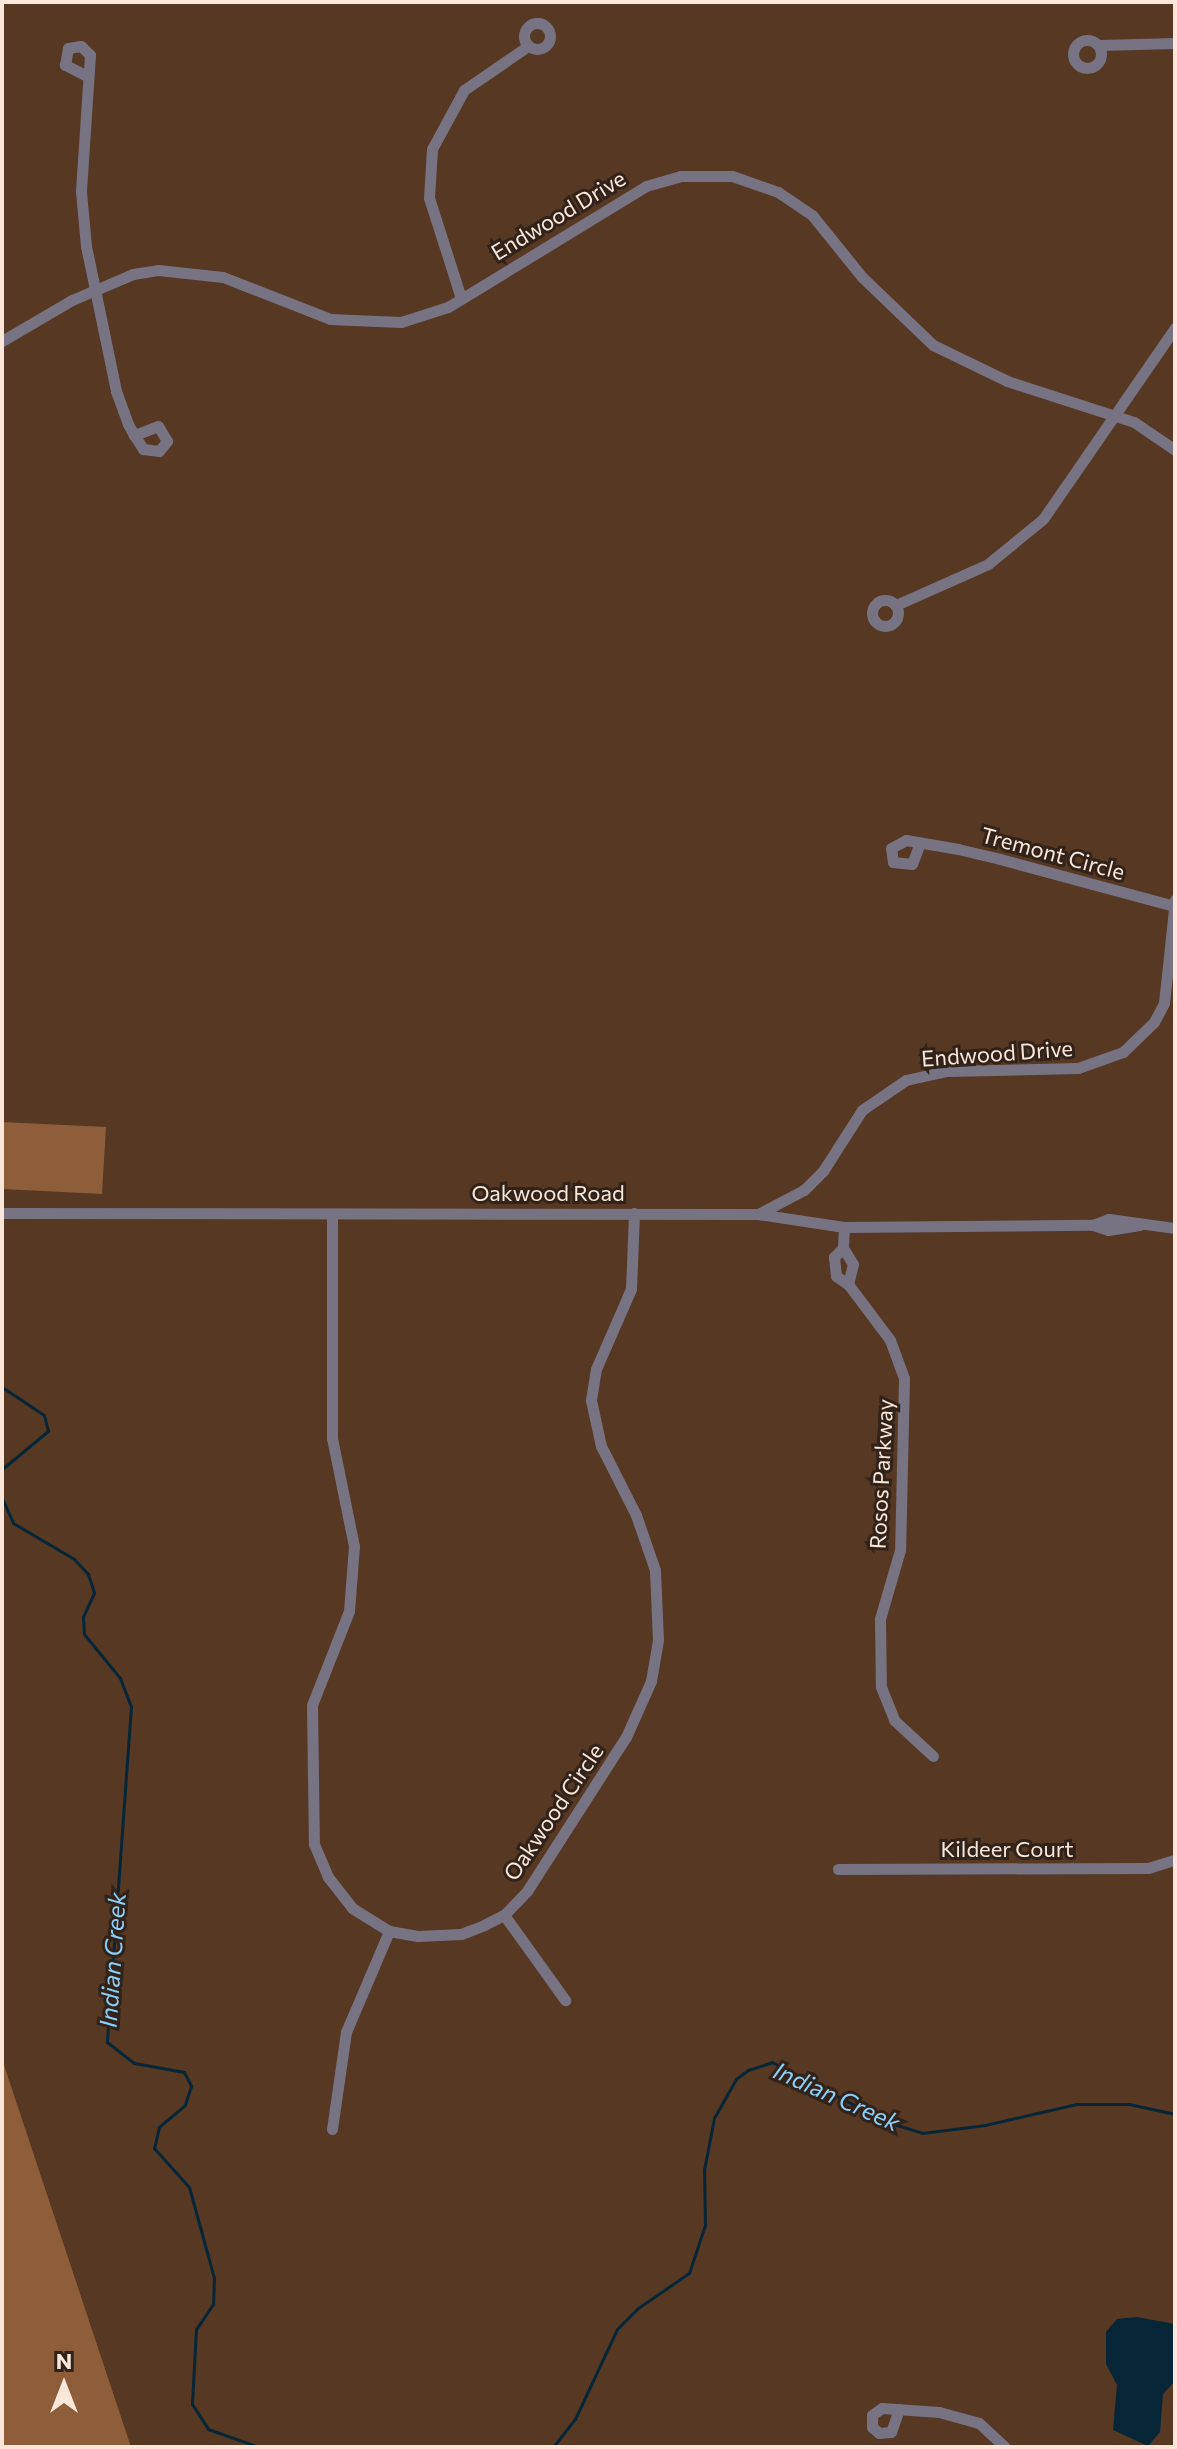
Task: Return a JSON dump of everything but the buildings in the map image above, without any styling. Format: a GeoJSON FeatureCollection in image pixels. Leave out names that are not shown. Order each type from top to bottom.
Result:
{"type":"FeatureCollection","features":[{"type":"Feature","properties":{"kind":"street"},"geometry":{"type":"LineString","coordinates":[[1099,45],[1175,43]]}},
{"type":"Feature","properties":{"kind":"street"},"geometry":{"type":"LineString","coordinates":[[461,298],[429,198],[432,149],[464,90],[528,46]]}},
{"type":"Feature","properties":{"kind":"street"},"geometry":{"type":"LineString","coordinates":[[87,76],[81,192],[95,289],[116,391],[134,435]]}},
{"type":"Feature","properties":{"kind":"street","name":"Endwood Drive"},"geometry":{"type":"LineString","coordinates":[[2,341],[95,289],[133,274],[199,271],[266,292],[311,313],[374,324],[420,317],[461,298],[646,186],[680,176],[732,176],[778,192],[812,215],[862,277],[933,345],[1007,381],[1116,414],[1175,450]]}},
{"type":"Feature","properties":{"kind":"street"},"geometry":{"type":"LineString","coordinates":[[896,605],[968,575],[1010,549],[1055,505],[1175,328]]}},
{"type":"Feature","properties":{"kind":"street","name":"Tremont Circle"},"geometry":{"type":"LineString","coordinates":[[920,843],[1174,906]]}},
{"type":"Feature","properties":{"kind":"street","name":"Endwood Drive"},"geometry":{"type":"LineString","coordinates":[[758,1214],[804,1190],[862,1110],[906,1080],[947,1071],[1078,1068],[1123,1052],[1154,1022],[1164,1003],[1175,900]]}},
{"type":"Feature","properties":{"kind":"street","name":"Oakwood Road"},"geometry":{"type":"LineString","coordinates":[[2,1213],[758,1214],[844,1227],[1093,1225],[1107,1219],[1130,1219],[1140,1225],[1175,1228]]}},
{"type":"Feature","properties":{"kind":"street","name":"Oakwood Circle"},"geometry":{"type":"LineString","coordinates":[[332,1214],[332,1438],[354,1546],[352,1595],[312,1705],[312,1825],[319,1859],[338,1892],[365,1919],[389,1931],[447,1936],[504,1915],[538,1876],[626,1737],[655,1662],[658,1602],[651,1553],[601,1446],[591,1400],[596,1369],[631,1289],[634,1213]]}},
{"type":"Feature","properties":{"kind":"street","name":"Rosos Parkway"},"geometry":{"type":"LineString","coordinates":[[844,1227],[843,1248],[833,1266],[838,1279],[848,1284],[890,1340],[904,1378],[900,1550],[880,1619],[881,1687],[894,1720],[933,1756]]}},
{"type":"Feature","properties":{"kind":"street","name":"Rosos Parkway"},"geometry":{"type":"LineString","coordinates":[[843,1248],[853,1264],[848,1284]]}},
{"type":"Feature","properties":{"kind":"street","name":"Kildeer Court"},"geometry":{"type":"LineString","coordinates":[[838,1869],[1148,1868],[1175,1860]]}},
{"type":"Feature","properties":{"kind":"street"},"geometry":{"type":"LineString","coordinates":[[504,1915],[565,2000]]}},
{"type":"Feature","properties":{"kind":"street"},"geometry":{"type":"LineString","coordinates":[[332,2129],[346,2032],[389,1931]]}},
{"type":"Feature","properties":{"kind":"street"},"geometry":{"type":"LineString","coordinates":[[899,2409],[963,2417],[993,2432],[1005,2447]]}},
{"type":"Feature","properties":{"kind":"shaded area"},"geometry":{"type":"Polygon","coordinates":[[[2,1122],[106,1127],[102,1194],[2,1189],[2,1122]]]}},
{"type":"Feature","properties":{"kind":"shaded area"},"geometry":{"type":"Polygon","coordinates":[[[2,2059],[131,2447],[2,2447],[2,2059]]]}},
{"type":"Feature","properties":{"kind":"water"},"geometry":{"type":"Polygon","coordinates":[[[1137,2317],[1175,2324],[1175,2381],[1163,2394],[1160,2432],[1148,2446],[1113,2430],[1117,2385],[1106,2364],[1106,2332],[1117,2319],[1137,2317]]]}},
{"type":"Feature","properties":{"kind":"waterway","name":"Indian Creek"},"geometry":{"type":"LineString","coordinates":[[2,1387],[44,1415],[48,1431],[2,1469]]}},
{"type":"Feature","properties":{"kind":"waterway","name":"Indian Creek"},"geometry":{"type":"LineString","coordinates":[[2,1498],[13,1523],[74,1559],[88,1574],[94,1593],[83,1617],[84,1634],[120,1678],[131,1706],[107,2042],[134,2063],[184,2072],[191,2086],[185,2105],[159,2127],[154,2148],[189,2187],[214,2278],[213,2304],[196,2329],[192,2404],[208,2429],[259,2447]]}},
{"type":"Feature","properties":{"kind":"waterway","name":"Indian Creek"},"geometry":{"type":"LineString","coordinates":[[553,2447],[575,2419],[617,2329],[638,2308],[689,2273],[705,2225],[704,2170],[714,2118],[736,2079],[748,2070],[772,2062],[887,2122],[922,2133],[985,2125],[1077,2104],[1129,2104],[1175,2114]]}}]}
